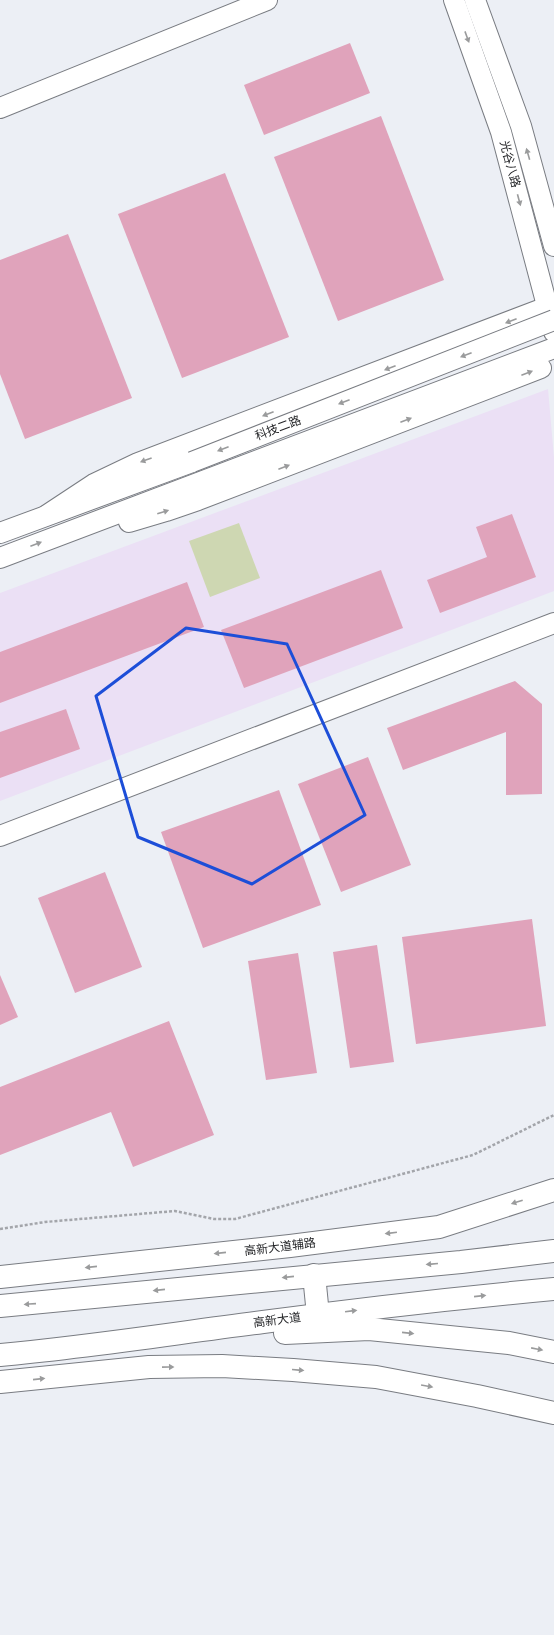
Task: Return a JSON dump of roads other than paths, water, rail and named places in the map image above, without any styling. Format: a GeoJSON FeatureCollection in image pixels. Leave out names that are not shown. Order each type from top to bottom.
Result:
{"type":"FeatureCollection","features":[{"type":"Feature","properties":{"kind":"main road","name":"高新大道辅路"},"geometry":{"type":"LineString","coordinates":[[0,1277],[290,1246],[439,1227],[554,1190]]}},
{"type":"Feature","properties":{"kind":"main road"},"geometry":{"type":"LineString","coordinates":[[461,1262],[554,1242]]}},
{"type":"Feature","properties":{"kind":"main road"},"geometry":{"type":"LineString","coordinates":[[0,1306],[461,1262],[554,1251]]}},
{"type":"Feature","properties":{"kind":"main road"},"geometry":{"type":"LineString","coordinates":[[314,1275],[318,1315]]}},
{"type":"Feature","properties":{"kind":"main road","name":"高新大道"},"geometry":{"type":"LineString","coordinates":[[8,1354],[104,1344],[318,1315],[554,1289]]}},
{"type":"Feature","properties":{"kind":"main road"},"geometry":{"type":"LineString","coordinates":[[8,1354],[319,1331],[370,1329],[509,1343],[554,1352]]}},
{"type":"Feature","properties":{"kind":"main road"},"geometry":{"type":"LineString","coordinates":[[0,1382],[149,1367],[222,1366],[285,1369],[376,1377],[477,1396],[554,1413]]}},
{"type":"Feature","properties":{"kind":"street"},"geometry":{"type":"LineString","coordinates":[[0,108],[267,0]]}},
{"type":"Feature","properties":{"kind":"street","name":"光谷八路"},"geometry":{"type":"LineString","coordinates":[[454,0],[502,132],[551,314],[554,332]]}},
{"type":"Feature","properties":{"kind":"street","name":"光谷八路"},"geometry":{"type":"LineString","coordinates":[[475,0],[521,126],[554,246]]}},
{"type":"Feature","properties":{"kind":"street"},"geometry":{"type":"LineString","coordinates":[[47,515],[94,484],[138,463],[551,314]]}},
{"type":"Feature","properties":{"kind":"street","name":"科技二路"},"geometry":{"type":"LineString","coordinates":[[0,533],[192,462],[551,314]]}},
{"type":"Feature","properties":{"kind":"street","name":"科技二路"},"geometry":{"type":"LineString","coordinates":[[0,558],[554,348]]}},
{"type":"Feature","properties":{"kind":"street"},"geometry":{"type":"LineString","coordinates":[[56,537],[118,525],[178,507],[554,363]]}},
{"type":"Feature","properties":{"kind":"street"},"geometry":{"type":"LineString","coordinates":[[0,836],[554,622]]}}]}
